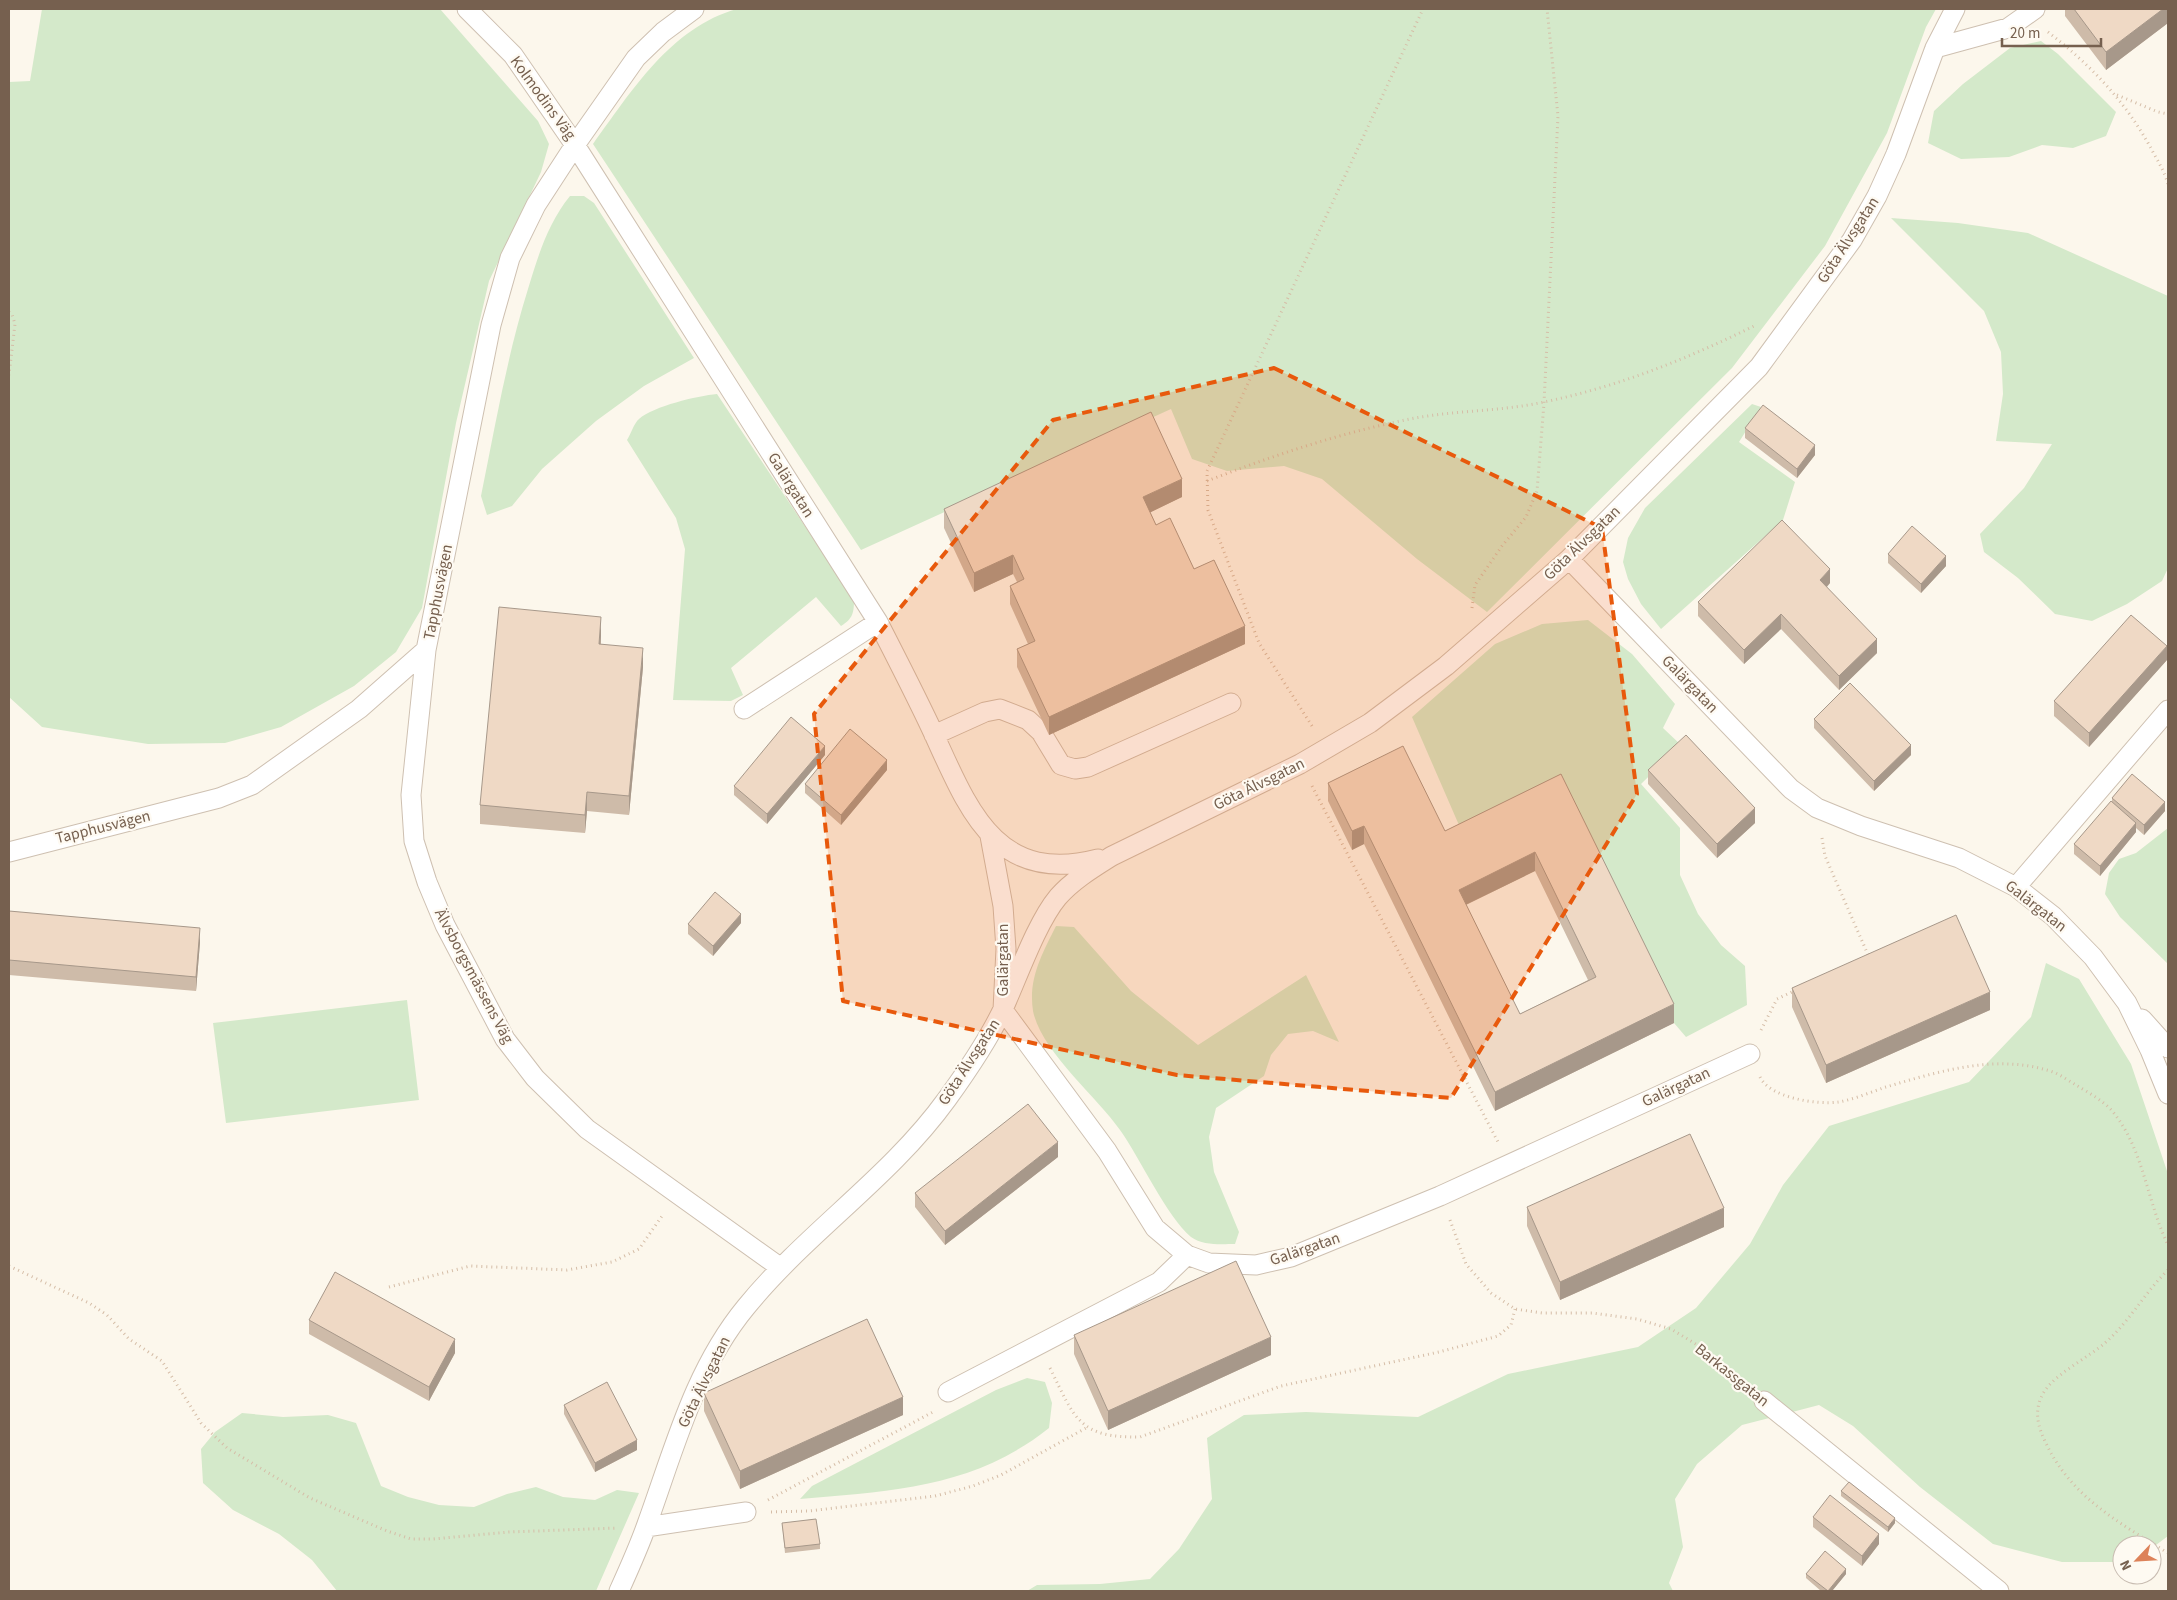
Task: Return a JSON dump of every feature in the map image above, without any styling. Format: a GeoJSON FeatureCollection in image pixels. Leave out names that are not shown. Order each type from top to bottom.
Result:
{"type":"FeatureCollection","features":[{"type":"Feature","properties":{"kind":"lane","name":"Kolmodins Väg"},"geometry":{"type":"LineString","coordinates":[[467,9],[513,55],[575,145],[636,58],[663,32],[694,9]]}},
{"type":"Feature","properties":{"kind":"lane","name":"Göta Älvsgatan"},"geometry":{"type":"LineString","coordinates":[[620,1591],[646,1527],[687,1410],[726,1334],[745,1307],[781,1268],[865,1190],[929,1122],[976,1056],[1003,1010],[1039,930],[1058,898],[1084,874],[1112,856],[1329,749],[1403,699],[1476,640],[1569,559],[1759,367],[1852,240],[1877,196],[1896,154],[1935,48],[1955,9]]}},
{"type":"Feature","properties":{"kind":"lane"},"geometry":{"type":"LineString","coordinates":[[1935,48],[2008,28],[2035,9]]}},
{"type":"Feature","properties":{"kind":"lane","name":"Galärgatan"},"geometry":{"type":"LineString","coordinates":[[575,145],[878,622],[934,735],[964,801],[990,836],[1018,855],[1044,864],[1074,865],[1112,856]]}},
{"type":"Feature","properties":{"kind":"lane","name":"Tapphusvägen"},"geometry":{"type":"LineString","coordinates":[[9,852],[218,798],[252,785],[359,709],[426,650],[492,325],[510,258],[536,205],[575,145]]}},
{"type":"Feature","properties":{"kind":"lane","name":"Galärgatan"},"geometry":{"type":"LineString","coordinates":[[1569,559],[1792,789],[1817,808],[1861,826],[1959,858],[2016,887],[2053,916],[2093,957],[2127,1003],[2150,1050],[2168,1094]]}},
{"type":"Feature","properties":{"kind":"lane"},"geometry":{"type":"LineString","coordinates":[[744,709],[878,622]]}},
{"type":"Feature","properties":{"kind":"lane","name":"Älvsborgsmässens Väg"},"geometry":{"type":"LineString","coordinates":[[426,650],[411,795],[414,841],[427,882],[445,925],[505,1039],[535,1078],[587,1129],[781,1268]]}},
{"type":"Feature","properties":{"kind":"lane"},"geometry":{"type":"LineString","coordinates":[[934,735],[985,712],[1000,709],[1028,720],[1041,732],[1061,764],[1074,769],[1088,766],[1231,703]]}},
{"type":"Feature","properties":{"kind":"lane"},"geometry":{"type":"LineString","coordinates":[[2016,887],[2168,710]]}},
{"type":"Feature","properties":{"kind":"lane","name":"Galärgatan"},"geometry":{"type":"LineString","coordinates":[[990,836],[1003,906],[1006,949],[1003,1010],[1107,1151],[1155,1228],[1187,1255],[1209,1263],[1256,1265],[1282,1259],[1440,1196],[1750,1054]]}},
{"type":"Feature","properties":{"kind":"lane"},"geometry":{"type":"LineString","coordinates":[[2127,1003],[2168,1048]]}},
{"type":"Feature","properties":{"kind":"lane"},"geometry":{"type":"LineString","coordinates":[[948,1392],[1159,1282],[1187,1255]]}},
{"type":"Feature","properties":{"kind":"lane","name":"Barkassgatan"},"geometry":{"type":"LineString","coordinates":[[1764,1401],[1999,1591]]}},
{"type":"Feature","properties":{"kind":"lane"},"geometry":{"type":"LineString","coordinates":[[646,1527],[746,1512]]}},
{"type":"Feature","properties":{"kind":"path"},"geometry":{"type":"LineString","coordinates":[[1329,749],[1300,710],[1259,642],[1208,510],[1207,471],[1423,9]]}},
{"type":"Feature","properties":{"kind":"path"},"geometry":{"type":"LineString","coordinates":[[1476,640],[1471,615],[1475,586],[1502,546],[1526,517],[1537,491],[1544,402],[1558,116],[1547,9]]}},
{"type":"Feature","properties":{"kind":"path"},"geometry":{"type":"LineString","coordinates":[[2008,28],[2025,27],[2047,31],[2067,46],[2117,95],[2141,130],[2168,184]]}},
{"type":"Feature","properties":{"kind":"path"},"geometry":{"type":"LineString","coordinates":[[2117,95],[2168,114]]}},
{"type":"Feature","properties":{"kind":"path"},"geometry":{"type":"LineString","coordinates":[[9,312],[12,314],[15,324],[9,375]]}},
{"type":"Feature","properties":{"kind":"path"},"geometry":{"type":"LineString","coordinates":[[1207,481],[1274,455],[1334,436],[1408,419],[1544,402],[1636,376],[1707,350],[1758,324]]}},
{"type":"Feature","properties":{"kind":"path"},"geometry":{"type":"LineString","coordinates":[[1300,764],[1509,1164]]}},
{"type":"Feature","properties":{"kind":"path"},"geometry":{"type":"LineString","coordinates":[[1817,808],[1825,856],[1870,958],[1861,962]]}},
{"type":"Feature","properties":{"kind":"path"},"geometry":{"type":"LineString","coordinates":[[1802,988],[1777,999],[1750,1054],[1764,1085],[1789,1097],[1810,1101],[1838,1102],[1928,1074],[1965,1066],[2014,1063],[2054,1072],[2092,1095],[2113,1111],[2137,1154],[2154,1209],[2168,1245]]}},
{"type":"Feature","properties":{"kind":"path"},"geometry":{"type":"LineString","coordinates":[[389,1287],[470,1266],[567,1270],[612,1262],[639,1248],[650,1236],[676,1193]]}},
{"type":"Feature","properties":{"kind":"path","name":"Barkassgatan"},"geometry":{"type":"LineString","coordinates":[[1440,1196],[1466,1264],[1491,1293],[1515,1309],[1542,1313],[1592,1313],[1638,1319],[1670,1329],[1699,1346],[1728,1368],[1764,1401]]}},
{"type":"Feature","properties":{"kind":"path"},"geometry":{"type":"LineString","coordinates":[[9,1266],[89,1303],[107,1316],[129,1339],[162,1361],[201,1423],[227,1448],[310,1498],[387,1531],[411,1539],[432,1539],[509,1532],[646,1527]]}},
{"type":"Feature","properties":{"kind":"path"},"geometry":{"type":"LineString","coordinates":[[2168,1270],[2107,1342],[2057,1380],[2044,1392],[2037,1406],[2038,1425],[2064,1475],[2105,1513],[2168,1553]]}},
{"type":"Feature","properties":{"kind":"path"},"geometry":{"type":"LineString","coordinates":[[1039,1345],[1069,1407],[1086,1428],[1116,1437],[1140,1437],[1281,1386],[1439,1352],[1498,1336],[1512,1325],[1515,1309]]}},
{"type":"Feature","properties":{"kind":"path"},"geometry":{"type":"LineString","coordinates":[[746,1512],[943,1407],[948,1392]]}},
{"type":"Feature","properties":{"kind":"path"},"geometry":{"type":"LineString","coordinates":[[746,1512],[808,1511],[935,1496],[973,1486],[1002,1474],[1086,1428]]}},
{"type":"Feature","properties":{"kind":"highlighted area"},"geometry":{"type":"Polygon","coordinates":[[[1274,368],[1602,528],[1637,794],[1451,1098],[1177,1075],[843,1001],[814,714],[1053,420],[1274,368]]]}},
{"type":"Feature","properties":{"kind":"green space"},"geometry":{"type":"Polygon","coordinates":[[[42,9],[440,9],[538,121],[549,144],[541,172],[489,281],[456,423],[422,608],[396,652],[354,686],[281,727],[225,743],[148,744],[42,727],[9,697],[9,82],[30,81],[42,9]]]}},
{"type":"Feature","properties":{"kind":"green space"},"geometry":{"type":"Polygon","coordinates":[[[737,9],[1936,9],[1926,27],[1887,133],[1825,246],[1732,368],[1487,612],[1417,559],[1322,479],[1284,466],[1227,471],[1192,459],[1171,409],[861,550],[593,144],[638,83],[672,46],[692,30],[713,18],[737,9]]]}},
{"type":"Feature","properties":{"kind":"green space"},"geometry":{"type":"Polygon","coordinates":[[[2041,41],[2058,54],[2116,112],[2106,136],[2073,148],[2042,145],[2009,157],[1961,159],[1928,143],[1934,111],[1963,84],[2010,48],[2041,41]]]}},
{"type":"Feature","properties":{"kind":"green space"},"geometry":{"type":"Polygon","coordinates":[[[570,196],[584,196],[594,203],[694,358],[644,386],[596,421],[542,469],[512,506],[487,515],[481,496],[514,340],[544,240],[562,206],[570,196]]]}},
{"type":"Feature","properties":{"kind":"green space"},"geometry":{"type":"Polygon","coordinates":[[[1891,218],[1958,223],[2028,233],[2168,296],[2168,568],[2162,581],[2127,604],[2092,621],[2055,614],[2018,578],[1984,552],[1980,534],[2024,488],[2052,444],[1996,441],[2003,394],[2001,352],[1984,311],[1891,218]]]}},
{"type":"Feature","properties":{"kind":"green space"},"geometry":{"type":"Polygon","coordinates":[[[717,394],[854,600],[854,608],[850,618],[841,626],[816,597],[731,668],[743,695],[731,701],[673,700],[685,549],[676,518],[627,440],[637,421],[646,414],[676,402],[717,394]]]}},
{"type":"Feature","properties":{"kind":"green space"},"geometry":{"type":"Polygon","coordinates":[[[1752,404],[1761,407],[1739,442],[1795,482],[1783,520],[1661,629],[1641,604],[1628,579],[1623,562],[1628,538],[1645,508],[1752,404]]]}},
{"type":"Feature","properties":{"kind":"green space"},"geometry":{"type":"Polygon","coordinates":[[[1588,620],[1632,654],[1675,704],[1663,728],[1681,745],[1641,784],[1680,828],[1680,875],[1698,914],[1721,945],[1745,966],[1747,1005],[1686,1037],[1674,1023],[1561,793],[1465,839],[1412,717],[1495,644],[1542,624],[1588,620]]]}},
{"type":"Feature","properties":{"kind":"green space"},"geometry":{"type":"Polygon","coordinates":[[[2168,828],[2168,964],[2120,917],[2105,894],[2109,873],[2119,859],[2136,853],[2168,828]]]}},
{"type":"Feature","properties":{"kind":"green space"},"geometry":{"type":"Polygon","coordinates":[[[1056,926],[1074,927],[1131,991],[1198,1045],[1306,975],[1339,1042],[1313,1031],[1288,1034],[1271,1055],[1264,1076],[1216,1108],[1209,1137],[1214,1172],[1239,1232],[1235,1244],[1201,1242],[1191,1237],[1182,1228],[1163,1202],[1120,1130],[1058,1058],[1047,1042],[1038,1026],[1033,1011],[1032,999],[1037,967],[1056,926]]]}},
{"type":"Feature","properties":{"kind":"green space"},"geometry":{"type":"Polygon","coordinates":[[[2046,963],[2079,979],[2131,1064],[2168,1174],[2168,1536],[2162,1540],[2162,1535],[2112,1535],[2112,1562],[2062,1562],[1993,1544],[1920,1487],[1853,1426],[1819,1405],[1742,1425],[1697,1464],[1675,1499],[1683,1547],[1669,1583],[1673,1591],[1027,1591],[1037,1585],[1100,1584],[1150,1579],[1179,1549],[1212,1499],[1207,1438],[1244,1415],[1306,1412],[1418,1417],[1508,1374],[1638,1347],[1696,1308],[1750,1244],[1783,1185],[1829,1126],[1969,1082],[2031,1017],[2046,963]]]}},
{"type":"Feature","properties":{"kind":"green space"},"geometry":{"type":"Polygon","coordinates":[[[407,1000],[419,1100],[226,1123],[213,1023],[407,1000]]]}},
{"type":"Feature","properties":{"kind":"green space"},"geometry":{"type":"Polygon","coordinates":[[[1027,1378],[1045,1382],[1052,1403],[1049,1428],[1021,1448],[961,1475],[930,1483],[867,1493],[800,1499],[812,1486],[996,1390],[1027,1378]]]}},
{"type":"Feature","properties":{"kind":"green space"},"geometry":{"type":"Polygon","coordinates":[[[242,1413],[283,1417],[328,1415],[356,1423],[381,1486],[408,1497],[439,1505],[474,1507],[507,1494],[536,1487],[563,1497],[595,1500],[617,1490],[639,1493],[596,1591],[337,1591],[312,1560],[279,1534],[233,1510],[203,1483],[201,1449],[215,1432],[242,1413]]]}},
{"type":"Feature","properties":{"kind":"building"},"geometry":{"type":"Polygon","coordinates":[[[2074,9],[2163,9],[2106,52],[2074,9]]]}},
{"type":"Feature","properties":{"kind":"building"},"geometry":{"type":"Polygon","coordinates":[[[1763,405],[1815,445],[1797,469],[1745,428],[1763,405]]]}},
{"type":"Feature","properties":{"kind":"building"},"geometry":{"type":"Polygon","coordinates":[[[1151,412],[1182,479],[1143,497],[1156,525],[1170,518],[1194,569],[1214,560],[1245,626],[1049,717],[1017,649],[1035,641],[1010,586],[1024,579],[1013,555],[974,573],[944,509],[1151,412]]]}},
{"type":"Feature","properties":{"kind":"building"},"geometry":{"type":"Polygon","coordinates":[[[1782,520],[1830,569],[1820,580],[1877,639],[1839,676],[1781,614],[1744,650],[1698,602],[1782,520]]]}},
{"type":"Feature","properties":{"kind":"building"},"geometry":{"type":"Polygon","coordinates":[[[1912,526],[1946,556],[1921,584],[1888,554],[1912,526]]]}},
{"type":"Feature","properties":{"kind":"building"},"geometry":{"type":"Polygon","coordinates":[[[499,607],[601,617],[599,644],[643,648],[629,796],[587,792],[585,815],[480,805],[499,607]]]}},
{"type":"Feature","properties":{"kind":"building"},"geometry":{"type":"Polygon","coordinates":[[[2131,615],[2167,646],[2089,733],[2054,701],[2131,615]]]}},
{"type":"Feature","properties":{"kind":"building"},"geometry":{"type":"Polygon","coordinates":[[[1850,683],[1911,745],[1874,781],[1814,719],[1850,683]]]}},
{"type":"Feature","properties":{"kind":"building"},"geometry":{"type":"Polygon","coordinates":[[[791,717],[825,746],[767,814],[734,786],[791,717]]]}},
{"type":"Feature","properties":{"kind":"building"},"geometry":{"type":"Polygon","coordinates":[[[850,729],[887,760],[841,815],[805,784],[850,729]]]}},
{"type":"Feature","properties":{"kind":"building"},"geometry":{"type":"Polygon","coordinates":[[[1686,735],[1755,808],[1717,844],[1648,770],[1686,735]]]}},
{"type":"Feature","properties":{"kind":"building"},"geometry":{"type":"Polygon","coordinates":[[[1403,746],[1445,831],[1561,774],[1674,1004],[1495,1092],[1364,826],[1352,831],[1328,783],[1403,746]],[[1535,852],[1459,890],[1520,1014],[1596,977],[1535,852]]]}},
{"type":"Feature","properties":{"kind":"building"},"geometry":{"type":"Polygon","coordinates":[[[2132,774],[2165,802],[2144,825],[2112,798],[2132,774]]]}},
{"type":"Feature","properties":{"kind":"building"},"geometry":{"type":"Polygon","coordinates":[[[2111,801],[2136,823],[2100,866],[2074,844],[2111,801]]]}},
{"type":"Feature","properties":{"kind":"building"},"geometry":{"type":"Polygon","coordinates":[[[715,892],[741,914],[713,946],[688,924],[715,892]]]}},
{"type":"Feature","properties":{"kind":"building"},"geometry":{"type":"Polygon","coordinates":[[[9,911],[200,928],[196,977],[9,960],[9,911]]]}},
{"type":"Feature","properties":{"kind":"building"},"geometry":{"type":"Polygon","coordinates":[[[1956,915],[1990,992],[1826,1065],[1792,988],[1956,915]]]}},
{"type":"Feature","properties":{"kind":"building"},"geometry":{"type":"Polygon","coordinates":[[[1028,1104],[1058,1142],[945,1231],[915,1193],[1028,1104]]]}},
{"type":"Feature","properties":{"kind":"building"},"geometry":{"type":"Polygon","coordinates":[[[1690,1134],[1724,1208],[1560,1282],[1527,1207],[1690,1134]]]}},
{"type":"Feature","properties":{"kind":"building"},"geometry":{"type":"Polygon","coordinates":[[[1236,1261],[1271,1337],[1108,1411],[1074,1335],[1236,1261]]]}},
{"type":"Feature","properties":{"kind":"building"},"geometry":{"type":"Polygon","coordinates":[[[335,1272],[455,1339],[429,1387],[309,1320],[335,1272]]]}},
{"type":"Feature","properties":{"kind":"building"},"geometry":{"type":"Polygon","coordinates":[[[867,1319],[903,1397],[740,1471],[704,1393],[867,1319]]]}},
{"type":"Feature","properties":{"kind":"building"},"geometry":{"type":"Polygon","coordinates":[[[607,1382],[637,1440],[595,1463],[564,1405],[607,1382]]]}},
{"type":"Feature","properties":{"kind":"building"},"geometry":{"type":"Polygon","coordinates":[[[1849,1482],[1895,1518],[1888,1527],[1841,1491],[1849,1482]]]}},
{"type":"Feature","properties":{"kind":"building"},"geometry":{"type":"Polygon","coordinates":[[[1830,1495],[1879,1534],[1862,1556],[1813,1517],[1830,1495]]]}},
{"type":"Feature","properties":{"kind":"building"},"geometry":{"type":"Polygon","coordinates":[[[816,1519],[820,1544],[785,1548],[782,1523],[816,1519]]]}},
{"type":"Feature","properties":{"kind":"building"},"geometry":{"type":"Polygon","coordinates":[[[1825,1551],[1846,1569],[1828,1591],[1806,1574],[1825,1551]]]}}]}
